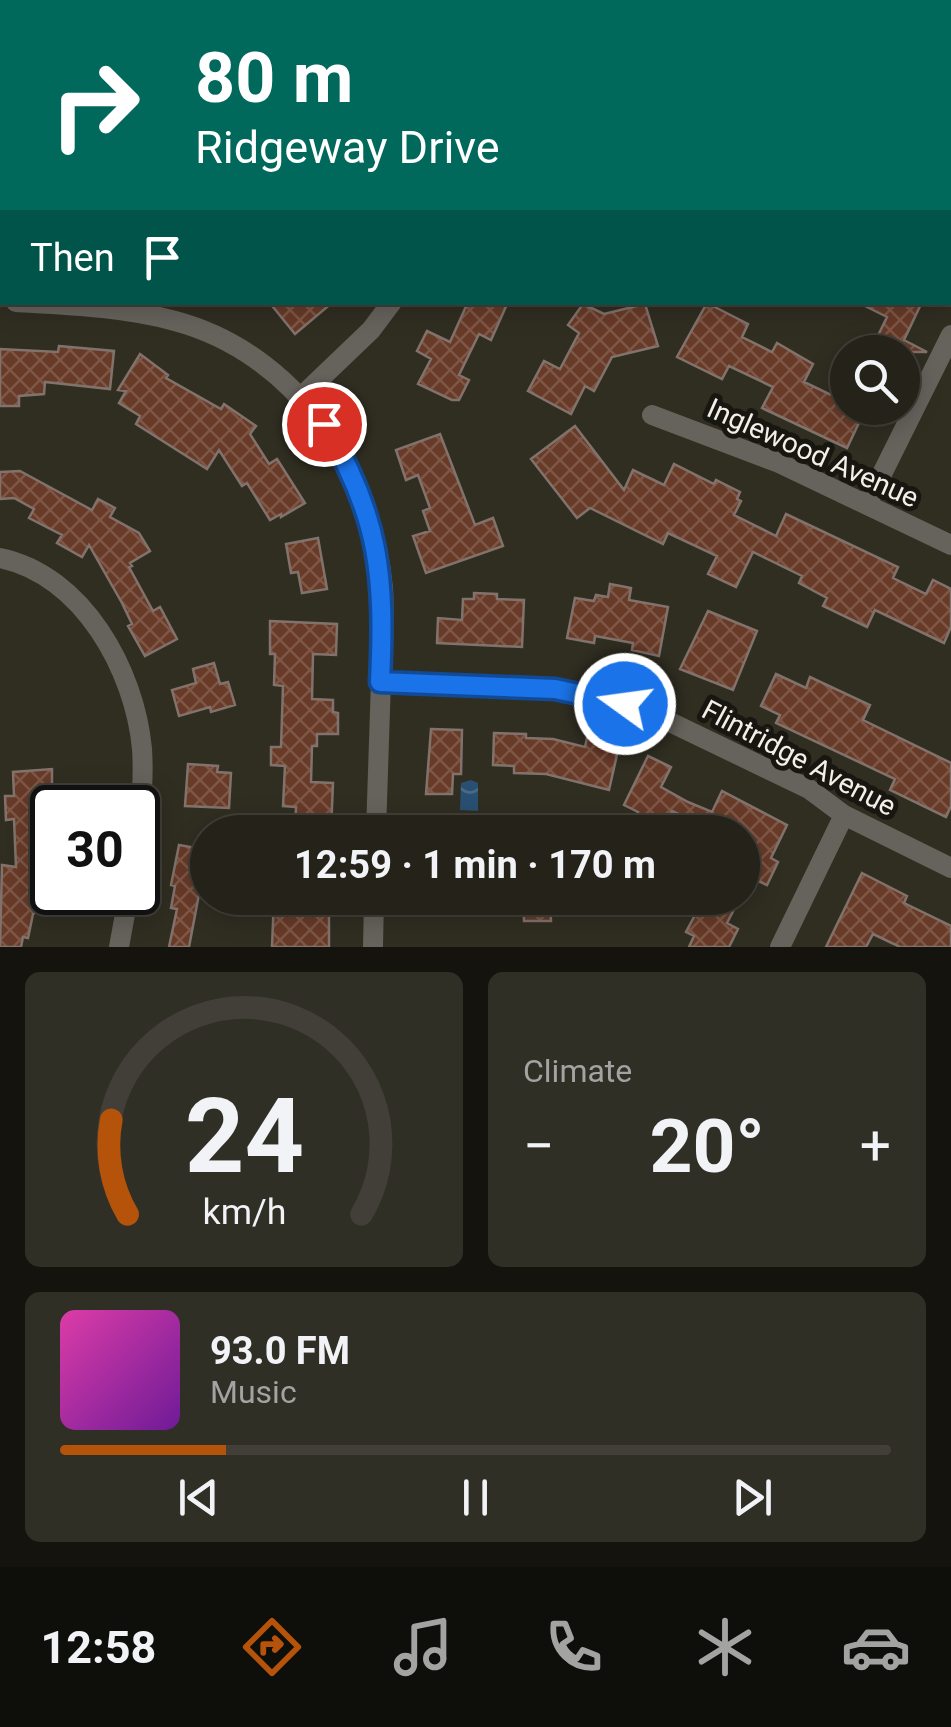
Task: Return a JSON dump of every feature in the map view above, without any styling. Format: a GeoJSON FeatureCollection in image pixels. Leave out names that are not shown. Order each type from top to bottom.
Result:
{"type":"FeatureCollection","features":[{"type":"Feature","properties":{"kind":"street"},"geometry":{"type":"LineString","coordinates":[[66,305],[175,320],[230,345],[278,376],[324,424],[366,507],[382,588],[376,815]]}},
{"type":"Feature","properties":{"kind":"street"},"geometry":{"type":"LineString","coordinates":[[300,397],[370,330],[390,305]]}},
{"type":"Feature","properties":{"kind":"street"},"geometry":{"type":"LineString","coordinates":[[867,504],[951,334]]}},
{"type":"Feature","properties":{"kind":"street","name":"Inglewood Avenue"},"geometry":{"type":"LineString","coordinates":[[652,415],[761,455],[951,545]]}},
{"type":"Feature","properties":{"kind":"street"},"geometry":{"type":"LineString","coordinates":[[0,558],[36,570],[62,587],[82,608],[113,656],[135,712],[142,747],[140,785]]}},
{"type":"Feature","properties":{"kind":"street","name":"Flintridge Avenue"},"geometry":{"type":"LineString","coordinates":[[380,682],[555,689],[625,704],[663,717],[809,789],[844,815],[951,868]]}},
{"type":"Feature","properties":{"kind":"street"},"geometry":{"type":"LineString","coordinates":[[780,947],[844,815]]}},
{"type":"Feature","properties":{"kind":"street"},"geometry":{"type":"LineString","coordinates":[[120,947],[125,915]]}},
{"type":"Feature","properties":{"kind":"street"},"geometry":{"type":"LineString","coordinates":[[373,947],[374,915]]}},
{"type":"Feature","properties":{"kind":"water"},"geometry":{"type":"Polygon","coordinates":[[[461,783],[478,783],[478,811],[460,810],[461,783]]]}},
{"type":"Feature","properties":{"kind":"building"},"geometry":{"type":"Polygon","coordinates":[[[271,305],[329,305],[295,334],[271,305]]]}},
{"type":"Feature","properties":{"kind":"building"},"geometry":{"type":"Polygon","coordinates":[[[467,305],[507,305],[491,340],[479,334],[459,375],[469,380],[459,400],[418,384],[431,359],[417,351],[427,331],[450,342],[467,305]]]}},
{"type":"Feature","properties":{"kind":"building"},"geometry":{"type":"Polygon","coordinates":[[[582,305],[604,314],[645,305],[658,346],[612,357],[594,391],[585,386],[571,414],[528,391],[544,361],[560,369],[579,333],[568,325],[582,305]]]}},
{"type":"Feature","properties":{"kind":"building"},"geometry":{"type":"Polygon","coordinates":[[[706,305],[748,324],[742,337],[772,352],[777,343],[813,364],[804,382],[830,394],[830,425],[858,425],[847,448],[762,408],[773,387],[729,366],[722,379],[677,357],[706,305]]]}},
{"type":"Feature","properties":{"kind":"building"},"geometry":{"type":"Polygon","coordinates":[[[863,305],[921,305],[906,335],[878,335],[887,317],[863,305]]]}},
{"type":"Feature","properties":{"kind":"building"},"geometry":{"type":"Polygon","coordinates":[[[59,346],[114,351],[110,389],[45,382],[44,394],[19,396],[19,406],[0,406],[0,349],[58,352],[59,346]]]}},
{"type":"Feature","properties":{"kind":"building"},"geometry":{"type":"Polygon","coordinates":[[[140,354],[168,375],[166,378],[221,409],[224,404],[256,426],[250,434],[269,464],[277,459],[305,503],[270,520],[247,483],[242,486],[219,450],[207,469],[136,424],[140,416],[119,403],[126,391],[118,390],[140,354]]]}},
{"type":"Feature","properties":{"kind":"building"},"geometry":{"type":"Polygon","coordinates":[[[575,426],[624,490],[633,470],[664,485],[674,464],[740,492],[737,499],[741,501],[734,515],[776,536],[786,514],[898,567],[893,578],[926,594],[933,580],[951,589],[951,627],[944,643],[875,610],[867,627],[823,606],[827,598],[799,583],[802,576],[753,552],[736,587],[708,574],[717,556],[668,533],[663,544],[590,508],[577,518],[531,459],[575,426]]]}},
{"type":"Feature","properties":{"kind":"building"},"geometry":{"type":"Polygon","coordinates":[[[440,434],[475,525],[493,518],[503,546],[426,573],[413,536],[430,531],[423,511],[430,508],[418,475],[406,480],[396,450],[440,434]]]}},
{"type":"Feature","properties":{"kind":"building"},"geometry":{"type":"Polygon","coordinates":[[[20,471],[92,510],[98,499],[115,508],[110,517],[139,533],[150,551],[129,567],[153,611],[160,607],[177,639],[145,656],[128,626],[132,624],[122,603],[89,545],[82,557],[57,543],[62,535],[29,518],[34,509],[14,498],[0,499],[0,472],[20,471]]]}},
{"type":"Feature","properties":{"kind":"building"},"geometry":{"type":"Polygon","coordinates":[[[318,538],[327,589],[302,593],[298,572],[291,573],[286,544],[318,538]]]}},
{"type":"Feature","properties":{"kind":"building"},"geometry":{"type":"Polygon","coordinates":[[[610,584],[631,588],[629,600],[668,607],[659,656],[632,650],[633,643],[595,636],[594,643],[567,638],[575,598],[594,601],[596,595],[608,597],[610,584]]]}},
{"type":"Feature","properties":{"kind":"building"},"geometry":{"type":"Polygon","coordinates":[[[474,593],[524,600],[522,647],[437,643],[438,618],[462,620],[463,599],[474,599],[474,593]]]}},
{"type":"Feature","properties":{"kind":"building"},"geometry":{"type":"Polygon","coordinates":[[[708,611],[757,631],[733,690],[680,669],[708,611]]]}},
{"type":"Feature","properties":{"kind":"building"},"geometry":{"type":"Polygon","coordinates":[[[270,621],[337,624],[336,655],[313,654],[312,699],[333,700],[333,712],[338,713],[338,734],[317,734],[317,746],[312,746],[311,782],[333,783],[332,815],[296,815],[296,807],[283,806],[285,766],[271,765],[271,747],[281,747],[283,686],[274,685],[275,654],[270,654],[270,621]]]}},
{"type":"Feature","properties":{"kind":"building"},"geometry":{"type":"Polygon","coordinates":[[[214,663],[220,684],[228,682],[235,705],[179,716],[172,690],[196,683],[193,669],[214,663]]]}},
{"type":"Feature","properties":{"kind":"building"},"geometry":{"type":"Polygon","coordinates":[[[776,674],[806,688],[810,677],[870,705],[863,720],[951,763],[951,806],[946,817],[890,790],[895,779],[776,723],[780,715],[761,706],[776,674]]]}},
{"type":"Feature","properties":{"kind":"building"},"geometry":{"type":"Polygon","coordinates":[[[431,729],[462,730],[461,774],[453,774],[452,794],[426,794],[431,729]]]}},
{"type":"Feature","properties":{"kind":"building"},"geometry":{"type":"Polygon","coordinates":[[[494,733],[526,734],[526,738],[553,739],[585,747],[587,738],[619,746],[609,790],[546,774],[514,773],[514,766],[493,765],[494,733]]]}},
{"type":"Feature","properties":{"kind":"building"},"geometry":{"type":"Polygon","coordinates":[[[648,756],[671,767],[661,787],[688,802],[712,812],[722,791],[787,825],[771,858],[778,862],[767,885],[760,882],[760,815],[681,815],[672,811],[670,815],[636,815],[638,812],[624,805],[648,756]]]}},
{"type":"Feature","properties":{"kind":"building"},"geometry":{"type":"Polygon","coordinates":[[[188,764],[218,766],[217,772],[231,773],[229,808],[185,806],[188,764]]]}},
{"type":"Feature","properties":{"kind":"building"},"geometry":{"type":"Polygon","coordinates":[[[52,769],[52,785],[30,785],[29,887],[33,915],[28,938],[23,937],[21,947],[0,947],[2,865],[16,867],[14,819],[6,820],[5,796],[14,796],[13,772],[52,769]]]}},
{"type":"Feature","properties":{"kind":"building"},"geometry":{"type":"Polygon","coordinates":[[[179,845],[190,847],[190,915],[195,915],[189,947],[169,947],[177,909],[171,908],[175,886],[171,885],[179,845]]]}},
{"type":"Feature","properties":{"kind":"building"},"geometry":{"type":"Polygon","coordinates":[[[862,873],[907,896],[904,903],[951,926],[951,947],[900,947],[873,934],[866,947],[826,947],[862,873]]]}},
{"type":"Feature","properties":{"kind":"building"},"geometry":{"type":"Polygon","coordinates":[[[273,915],[329,915],[329,947],[272,947],[273,915]]]}},
{"type":"Feature","properties":{"kind":"building"},"geometry":{"type":"Polygon","coordinates":[[[524,915],[551,915],[551,921],[524,921],[524,915]]]}},
{"type":"Feature","properties":{"kind":"building"},"geometry":{"type":"Polygon","coordinates":[[[695,915],[731,915],[727,923],[738,929],[729,947],[689,947],[694,936],[686,932],[695,915]]]}},
{"type":"Feature","properties":{"kind":"route"},"geometry":{"type":"LineString","coordinates":[[324,424],[357,483],[380,564],[380,682],[555,689],[625,704]]}}]}
